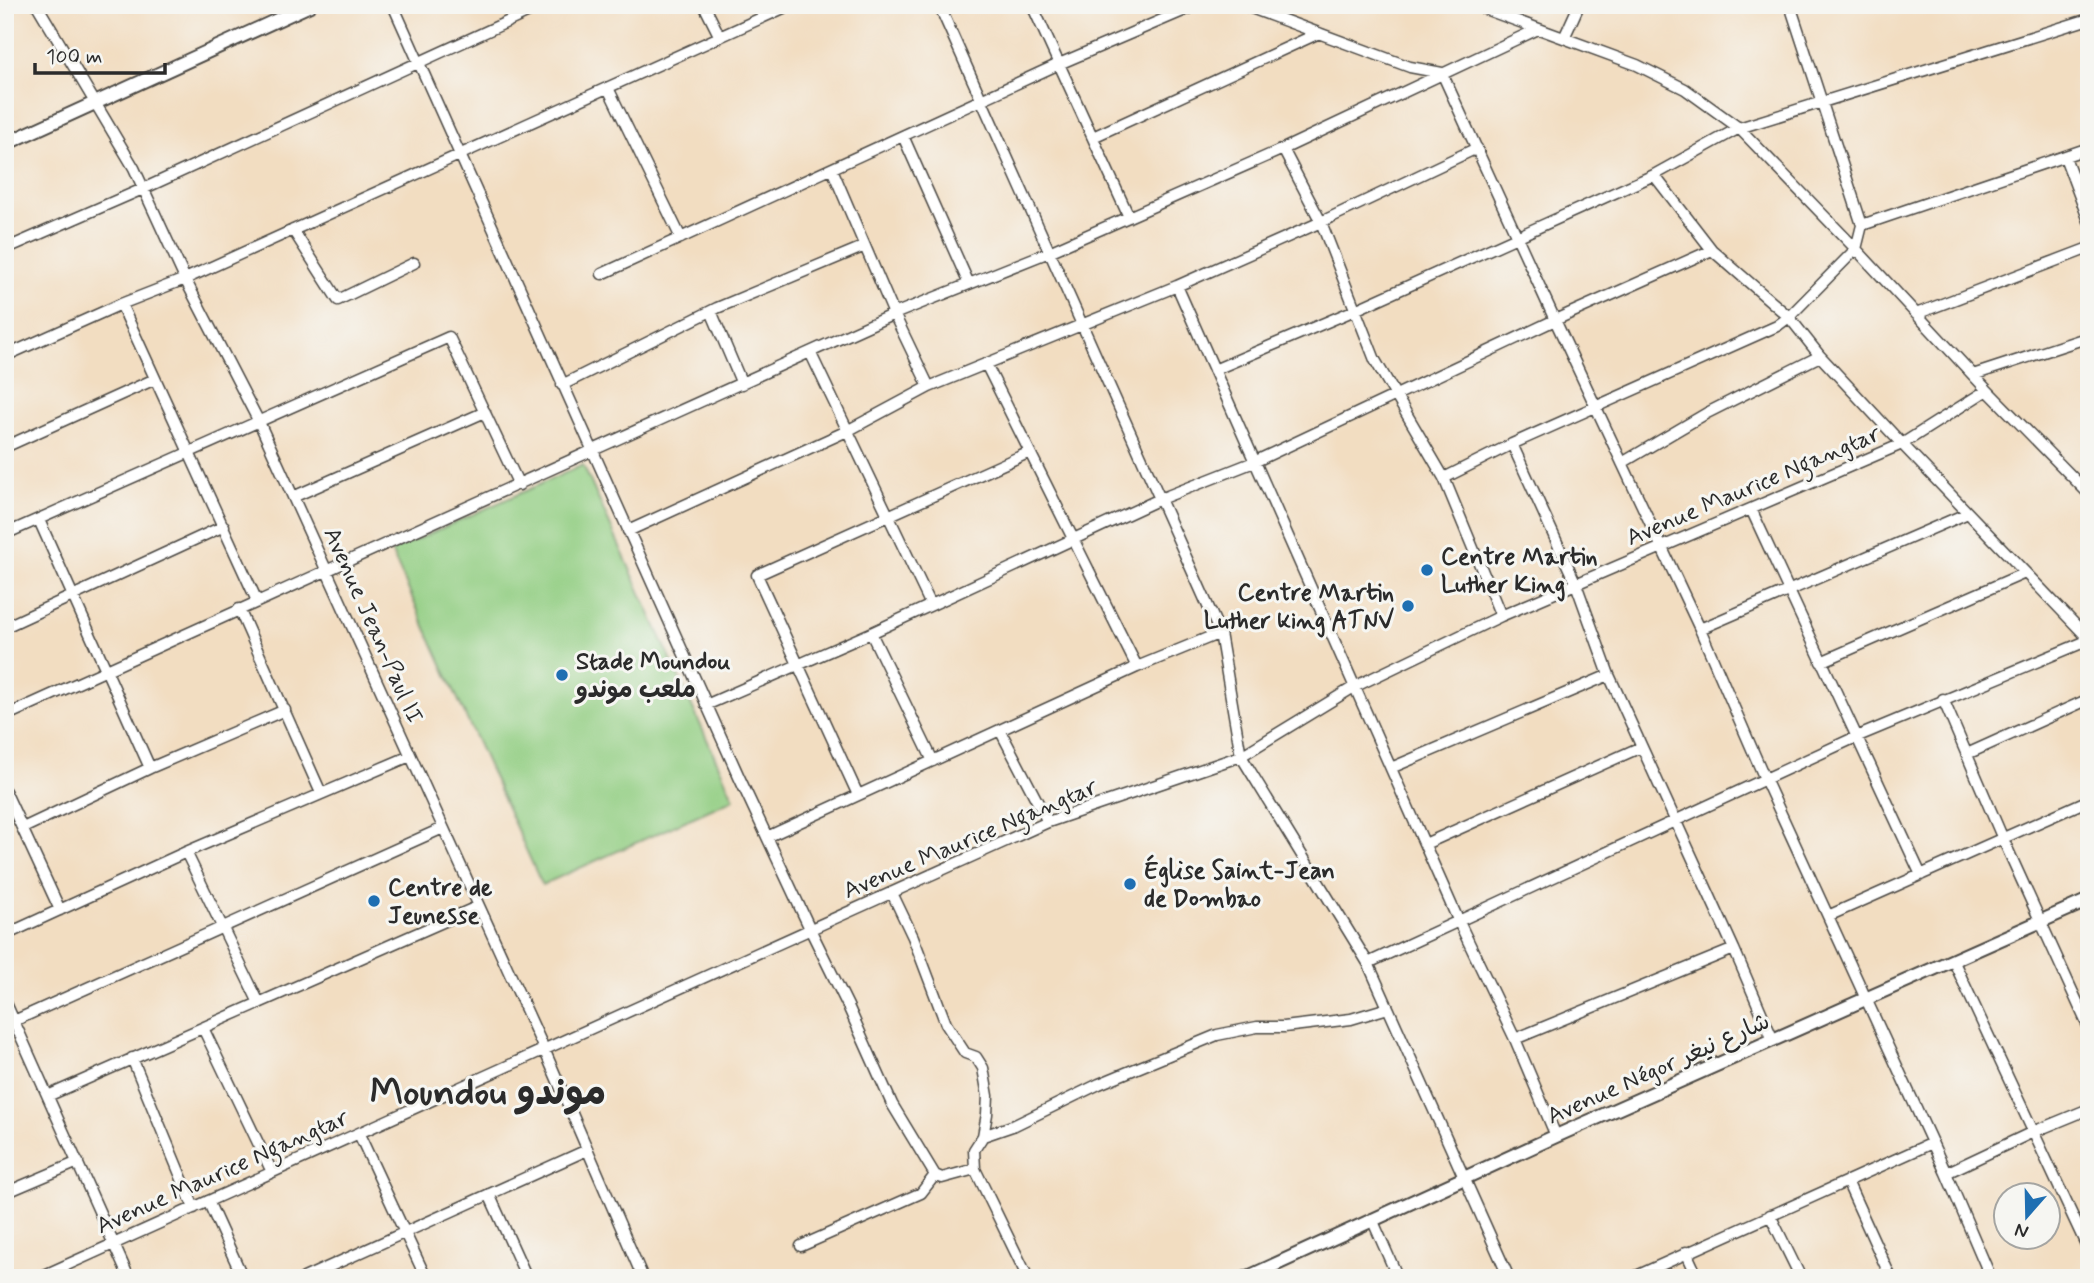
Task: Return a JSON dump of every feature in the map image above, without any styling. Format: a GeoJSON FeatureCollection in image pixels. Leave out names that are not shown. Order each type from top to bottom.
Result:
{"type":"FeatureCollection","features":[{"type":"Feature","properties":{"kind":"main road"},"geometry":{"type":"LineString","coordinates":[[5,144],[310,5]]}},
{"type":"Feature","properties":{"kind":"main road","name":"Avenue Négor شارع نيغر"},"geometry":{"type":"LineString","coordinates":[[1246,1278],[1556,1136],[2089,900]]}},
{"type":"Feature","properties":{"kind":"street","name":"Avenue Jean-Paul II"},"geometry":{"type":"LineString","coordinates":[[37,5],[145,188],[186,279],[259,422],[544,1049],[643,1278]]}},
{"type":"Feature","properties":{"kind":"street"},"geometry":{"type":"LineString","coordinates":[[393,5],[706,705],[892,1104],[935,1175],[942,1178],[975,1169]]}},
{"type":"Feature","properties":{"kind":"street"},"geometry":{"type":"LineString","coordinates":[[5,249],[145,188],[544,5]]}},
{"type":"Feature","properties":{"kind":"street"},"geometry":{"type":"LineString","coordinates":[[704,5],[720,37]]}},
{"type":"Feature","properties":{"kind":"street"},"geometry":{"type":"LineString","coordinates":[[5,356],[121,304],[186,279],[790,5]]}},
{"type":"Feature","properties":{"kind":"street"},"geometry":{"type":"LineString","coordinates":[[939,5],[1220,633],[1241,756],[1368,963],[1509,1278]]}},
{"type":"Feature","properties":{"kind":"street"},"geometry":{"type":"LineString","coordinates":[[1032,5],[1129,217]]}},
{"type":"Feature","properties":{"kind":"street"},"geometry":{"type":"LineString","coordinates":[[601,274],[1059,64],[1197,5]]}},
{"type":"Feature","properties":{"kind":"street"},"geometry":{"type":"LineString","coordinates":[[1243,5],[1410,67],[1442,73]]}},
{"type":"Feature","properties":{"kind":"street"},"geometry":{"type":"LineString","coordinates":[[1474,5],[1637,65],[1665,78],[1704,102],[1739,128],[2089,494]]}},
{"type":"Feature","properties":{"kind":"street"},"geometry":{"type":"LineString","coordinates":[[1564,38],[1579,5]]}},
{"type":"Feature","properties":{"kind":"street"},"geometry":{"type":"LineString","coordinates":[[1444,478],[1512,444],[1777,326],[1856,248],[1862,225],[1790,5]]}},
{"type":"Feature","properties":{"kind":"street"},"geometry":{"type":"LineString","coordinates":[[1214,370],[1355,310],[1654,175],[1739,128],[2089,19]]}},
{"type":"Feature","properties":{"kind":"street"},"geometry":{"type":"LineString","coordinates":[[5,716],[894,314],[1049,252],[1283,149],[1538,29]]}},
{"type":"Feature","properties":{"kind":"street"},"geometry":{"type":"LineString","coordinates":[[1093,137],[1319,33]]}},
{"type":"Feature","properties":{"kind":"street"},"geometry":{"type":"LineString","coordinates":[[1442,73],[1700,629],[1991,1278]]}},
{"type":"Feature","properties":{"kind":"street"},"geometry":{"type":"LineString","coordinates":[[608,88],[681,238]]}},
{"type":"Feature","properties":{"kind":"street"},"geometry":{"type":"LineString","coordinates":[[903,136],[969,284]]}},
{"type":"Feature","properties":{"kind":"street"},"geometry":{"type":"LineString","coordinates":[[628,531],[847,431],[929,387],[1177,286],[1477,148]]}},
{"type":"Feature","properties":{"kind":"street"},"geometry":{"type":"LineString","coordinates":[[1862,225],[2089,148]]}},
{"type":"Feature","properties":{"kind":"street"},"geometry":{"type":"LineString","coordinates":[[1283,149],[1321,222],[1375,359],[1444,478],[1501,616]]}},
{"type":"Feature","properties":{"kind":"street"},"geometry":{"type":"LineString","coordinates":[[2065,157],[2089,221]]}},
{"type":"Feature","properties":{"kind":"street"},"geometry":{"type":"LineString","coordinates":[[832,169],[894,314],[929,387]]}},
{"type":"Feature","properties":{"kind":"street"},"geometry":{"type":"LineString","coordinates":[[1368,963],[1856,737],[2089,640],[1902,444],[1820,356],[1788,317],[1713,250],[1654,175]]}},
{"type":"Feature","properties":{"kind":"street"},"geometry":{"type":"LineString","coordinates":[[293,230],[338,300],[414,263]]}},
{"type":"Feature","properties":{"kind":"street"},"geometry":{"type":"LineString","coordinates":[[562,385],[711,311],[865,246]]}},
{"type":"Feature","properties":{"kind":"street"},"geometry":{"type":"LineString","coordinates":[[1916,314],[2089,248]]}},
{"type":"Feature","properties":{"kind":"street"},"geometry":{"type":"LineString","coordinates":[[706,705],[871,633],[1160,499],[1254,462],[1555,320],[1713,250]]}},
{"type":"Feature","properties":{"kind":"street"},"geometry":{"type":"LineString","coordinates":[[1177,286],[1556,1136]]}},
{"type":"Feature","properties":{"kind":"street"},"geometry":{"type":"LineString","coordinates":[[121,304],[257,601]]}},
{"type":"Feature","properties":{"kind":"street"},"geometry":{"type":"LineString","coordinates":[[711,311],[742,384]]}},
{"type":"Feature","properties":{"kind":"street"},"geometry":{"type":"LineString","coordinates":[[5,534],[449,337],[519,485]]}},
{"type":"Feature","properties":{"kind":"street"},"geometry":{"type":"LineString","coordinates":[[1973,375],[2089,337]]}},
{"type":"Feature","properties":{"kind":"street"},"geometry":{"type":"LineString","coordinates":[[810,352],[931,605]]}},
{"type":"Feature","properties":{"kind":"street"},"geometry":{"type":"LineString","coordinates":[[1622,463],[1707,414],[1820,356]]}},
{"type":"Feature","properties":{"kind":"street"},"geometry":{"type":"LineString","coordinates":[[986,364],[1137,667]]}},
{"type":"Feature","properties":{"kind":"street"},"geometry":{"type":"LineString","coordinates":[[5,447],[155,379]]}},
{"type":"Feature","properties":{"kind":"street","name":"Avenue Maurice Ngangtar"},"geometry":{"type":"LineString","coordinates":[[37,1278],[1048,822],[1241,756],[1354,687],[1501,616],[1902,444],[1987,390]]}},
{"type":"Feature","properties":{"kind":"street"},"geometry":{"type":"LineString","coordinates":[[293,497],[485,412]]}},
{"type":"Feature","properties":{"kind":"street"},"geometry":{"type":"LineString","coordinates":[[1512,444],[1576,584],[1609,675],[1773,1040]]}},
{"type":"Feature","properties":{"kind":"street"},"geometry":{"type":"LineString","coordinates":[[858,795],[757,575],[1030,452]]}},
{"type":"Feature","properties":{"kind":"street"},"geometry":{"type":"LineString","coordinates":[[1751,509],[1921,875]]}},
{"type":"Feature","properties":{"kind":"street"},"geometry":{"type":"LineString","coordinates":[[1700,629],[1968,513]]}},
{"type":"Feature","properties":{"kind":"street"},"geometry":{"type":"LineString","coordinates":[[39,520],[150,768]]}},
{"type":"Feature","properties":{"kind":"street"},"geometry":{"type":"LineString","coordinates":[[5,627],[224,526]]}},
{"type":"Feature","properties":{"kind":"street"},"geometry":{"type":"LineString","coordinates":[[1821,662],[2025,573]]}},
{"type":"Feature","properties":{"kind":"street"},"geometry":{"type":"LineString","coordinates":[[239,609],[321,793]]}},
{"type":"Feature","properties":{"kind":"street"},"geometry":{"type":"LineString","coordinates":[[871,633],[933,761]]}},
{"type":"Feature","properties":{"kind":"street"},"geometry":{"type":"LineString","coordinates":[[767,837],[1137,667],[1220,633]]}},
{"type":"Feature","properties":{"kind":"street"},"geometry":{"type":"LineString","coordinates":[[1391,768],[1609,675]]}},
{"type":"Feature","properties":{"kind":"street"},"geometry":{"type":"LineString","coordinates":[[1967,754],[2089,698]]}},
{"type":"Feature","properties":{"kind":"street"},"geometry":{"type":"LineString","coordinates":[[1944,699],[2040,923],[2086,1013],[2089,1028]]}},
{"type":"Feature","properties":{"kind":"street"},"geometry":{"type":"LineString","coordinates":[[23,828],[150,768],[285,710]]}},
{"type":"Feature","properties":{"kind":"street"},"geometry":{"type":"LineString","coordinates":[[1000,730],[1048,822]]}},
{"type":"Feature","properties":{"kind":"street"},"geometry":{"type":"LineString","coordinates":[[1425,844],[1641,747]]}},
{"type":"Feature","properties":{"kind":"street"},"geometry":{"type":"LineString","coordinates":[[5,935],[186,852],[410,757]]}},
{"type":"Feature","properties":{"kind":"street"},"geometry":{"type":"LineString","coordinates":[[5,791],[60,910]]}},
{"type":"Feature","properties":{"kind":"street"},"geometry":{"type":"LineString","coordinates":[[1828,916],[2089,800]]}},
{"type":"Feature","properties":{"kind":"street"},"geometry":{"type":"LineString","coordinates":[[10,1023],[443,828]]}},
{"type":"Feature","properties":{"kind":"street"},"geometry":{"type":"LineString","coordinates":[[186,852],[259,1003]]}},
{"type":"Feature","properties":{"kind":"street"},"geometry":{"type":"LineString","coordinates":[[892,893],[913,937],[946,1024],[965,1053],[976,1057],[983,1068],[988,1096],[987,1114],[983,1136],[974,1150],[975,1169],[1028,1278]]}},
{"type":"Feature","properties":{"kind":"street"},"geometry":{"type":"LineString","coordinates":[[50,1096],[479,906]]}},
{"type":"Feature","properties":{"kind":"street"},"geometry":{"type":"LineString","coordinates":[[1515,1039],[1734,949]]}},
{"type":"Feature","properties":{"kind":"street"},"geometry":{"type":"LineString","coordinates":[[1954,962],[2089,1251]]}},
{"type":"Feature","properties":{"kind":"street"},"geometry":{"type":"LineString","coordinates":[[5,1000],[10,1023],[50,1096],[129,1278]]}},
{"type":"Feature","properties":{"kind":"street"},"geometry":{"type":"LineString","coordinates":[[983,1136],[1015,1125],[1099,1084],[1217,1034],[1257,1027],[1283,1027],[1351,1019],[1388,1007]]}},
{"type":"Feature","properties":{"kind":"street"},"geometry":{"type":"LineString","coordinates":[[202,1028],[272,1172]]}},
{"type":"Feature","properties":{"kind":"street"},"geometry":{"type":"LineString","coordinates":[[132,1058],[194,1208]]}},
{"type":"Feature","properties":{"kind":"street"},"geometry":{"type":"LineString","coordinates":[[1946,1173],[2089,1109]]}},
{"type":"Feature","properties":{"kind":"street"},"geometry":{"type":"LineString","coordinates":[[359,1134],[426,1278]]}},
{"type":"Feature","properties":{"kind":"street"},"geometry":{"type":"LineString","coordinates":[[1632,1278],[1932,1143]]}},
{"type":"Feature","properties":{"kind":"street"},"geometry":{"type":"LineString","coordinates":[[304,1278],[587,1150]]}},
{"type":"Feature","properties":{"kind":"street"},"geometry":{"type":"LineString","coordinates":[[5,1193],[78,1162]]}},
{"type":"Feature","properties":{"kind":"street"},"geometry":{"type":"LineString","coordinates":[[800,1246],[921,1193],[935,1175]]}},
{"type":"Feature","properties":{"kind":"street"},"geometry":{"type":"LineString","coordinates":[[1847,1181],[1891,1278]]}},
{"type":"Feature","properties":{"kind":"street"},"geometry":{"type":"LineString","coordinates":[[489,1194],[527,1278]]}},
{"type":"Feature","properties":{"kind":"street"},"geometry":{"type":"LineString","coordinates":[[208,1201],[243,1278]]}},
{"type":"Feature","properties":{"kind":"street"},"geometry":{"type":"LineString","coordinates":[[1770,1215],[1801,1278]]}},
{"type":"Feature","properties":{"kind":"street"},"geometry":{"type":"LineString","coordinates":[[1373,1219],[1398,1278]]}},
{"type":"Feature","properties":{"kind":"street"},"geometry":{"type":"LineString","coordinates":[[1686,1252],[1698,1278]]}},
{"type":"Feature","properties":{"kind":"green space","name":"Stade Moundou ملعب موندو"},"geometry":{"type":"Polygon","coordinates":[[[583,465],[734,799],[542,885],[391,551],[583,465]]]}},
{"type":"Feature","properties":{"kind":"place","name":"Centre Martin Luther King"},"geometry":{"type":"Point","coordinates":[1427,570]}},
{"type":"Feature","properties":{"kind":"place","name":"Centre Martin Luther king ATNV"},"geometry":{"type":"Point","coordinates":[1408,606]}},
{"type":"Feature","properties":{"kind":"place","name":"Stade Moundou ملعب موندو"},"geometry":{"type":"Point","coordinates":[562,675]}},
{"type":"Feature","properties":{"kind":"place","name":"Église Saint-Jean de Dombao"},"geometry":{"type":"Point","coordinates":[1130,884]}},
{"type":"Feature","properties":{"kind":"place","name":"Centre de Jeunesse"},"geometry":{"type":"Point","coordinates":[374,901]}},
{"type":"Feature","properties":{"kind":"district","name":"Moundou موندو"},"geometry":{"type":"Point","coordinates":[488,1091]}}]}
